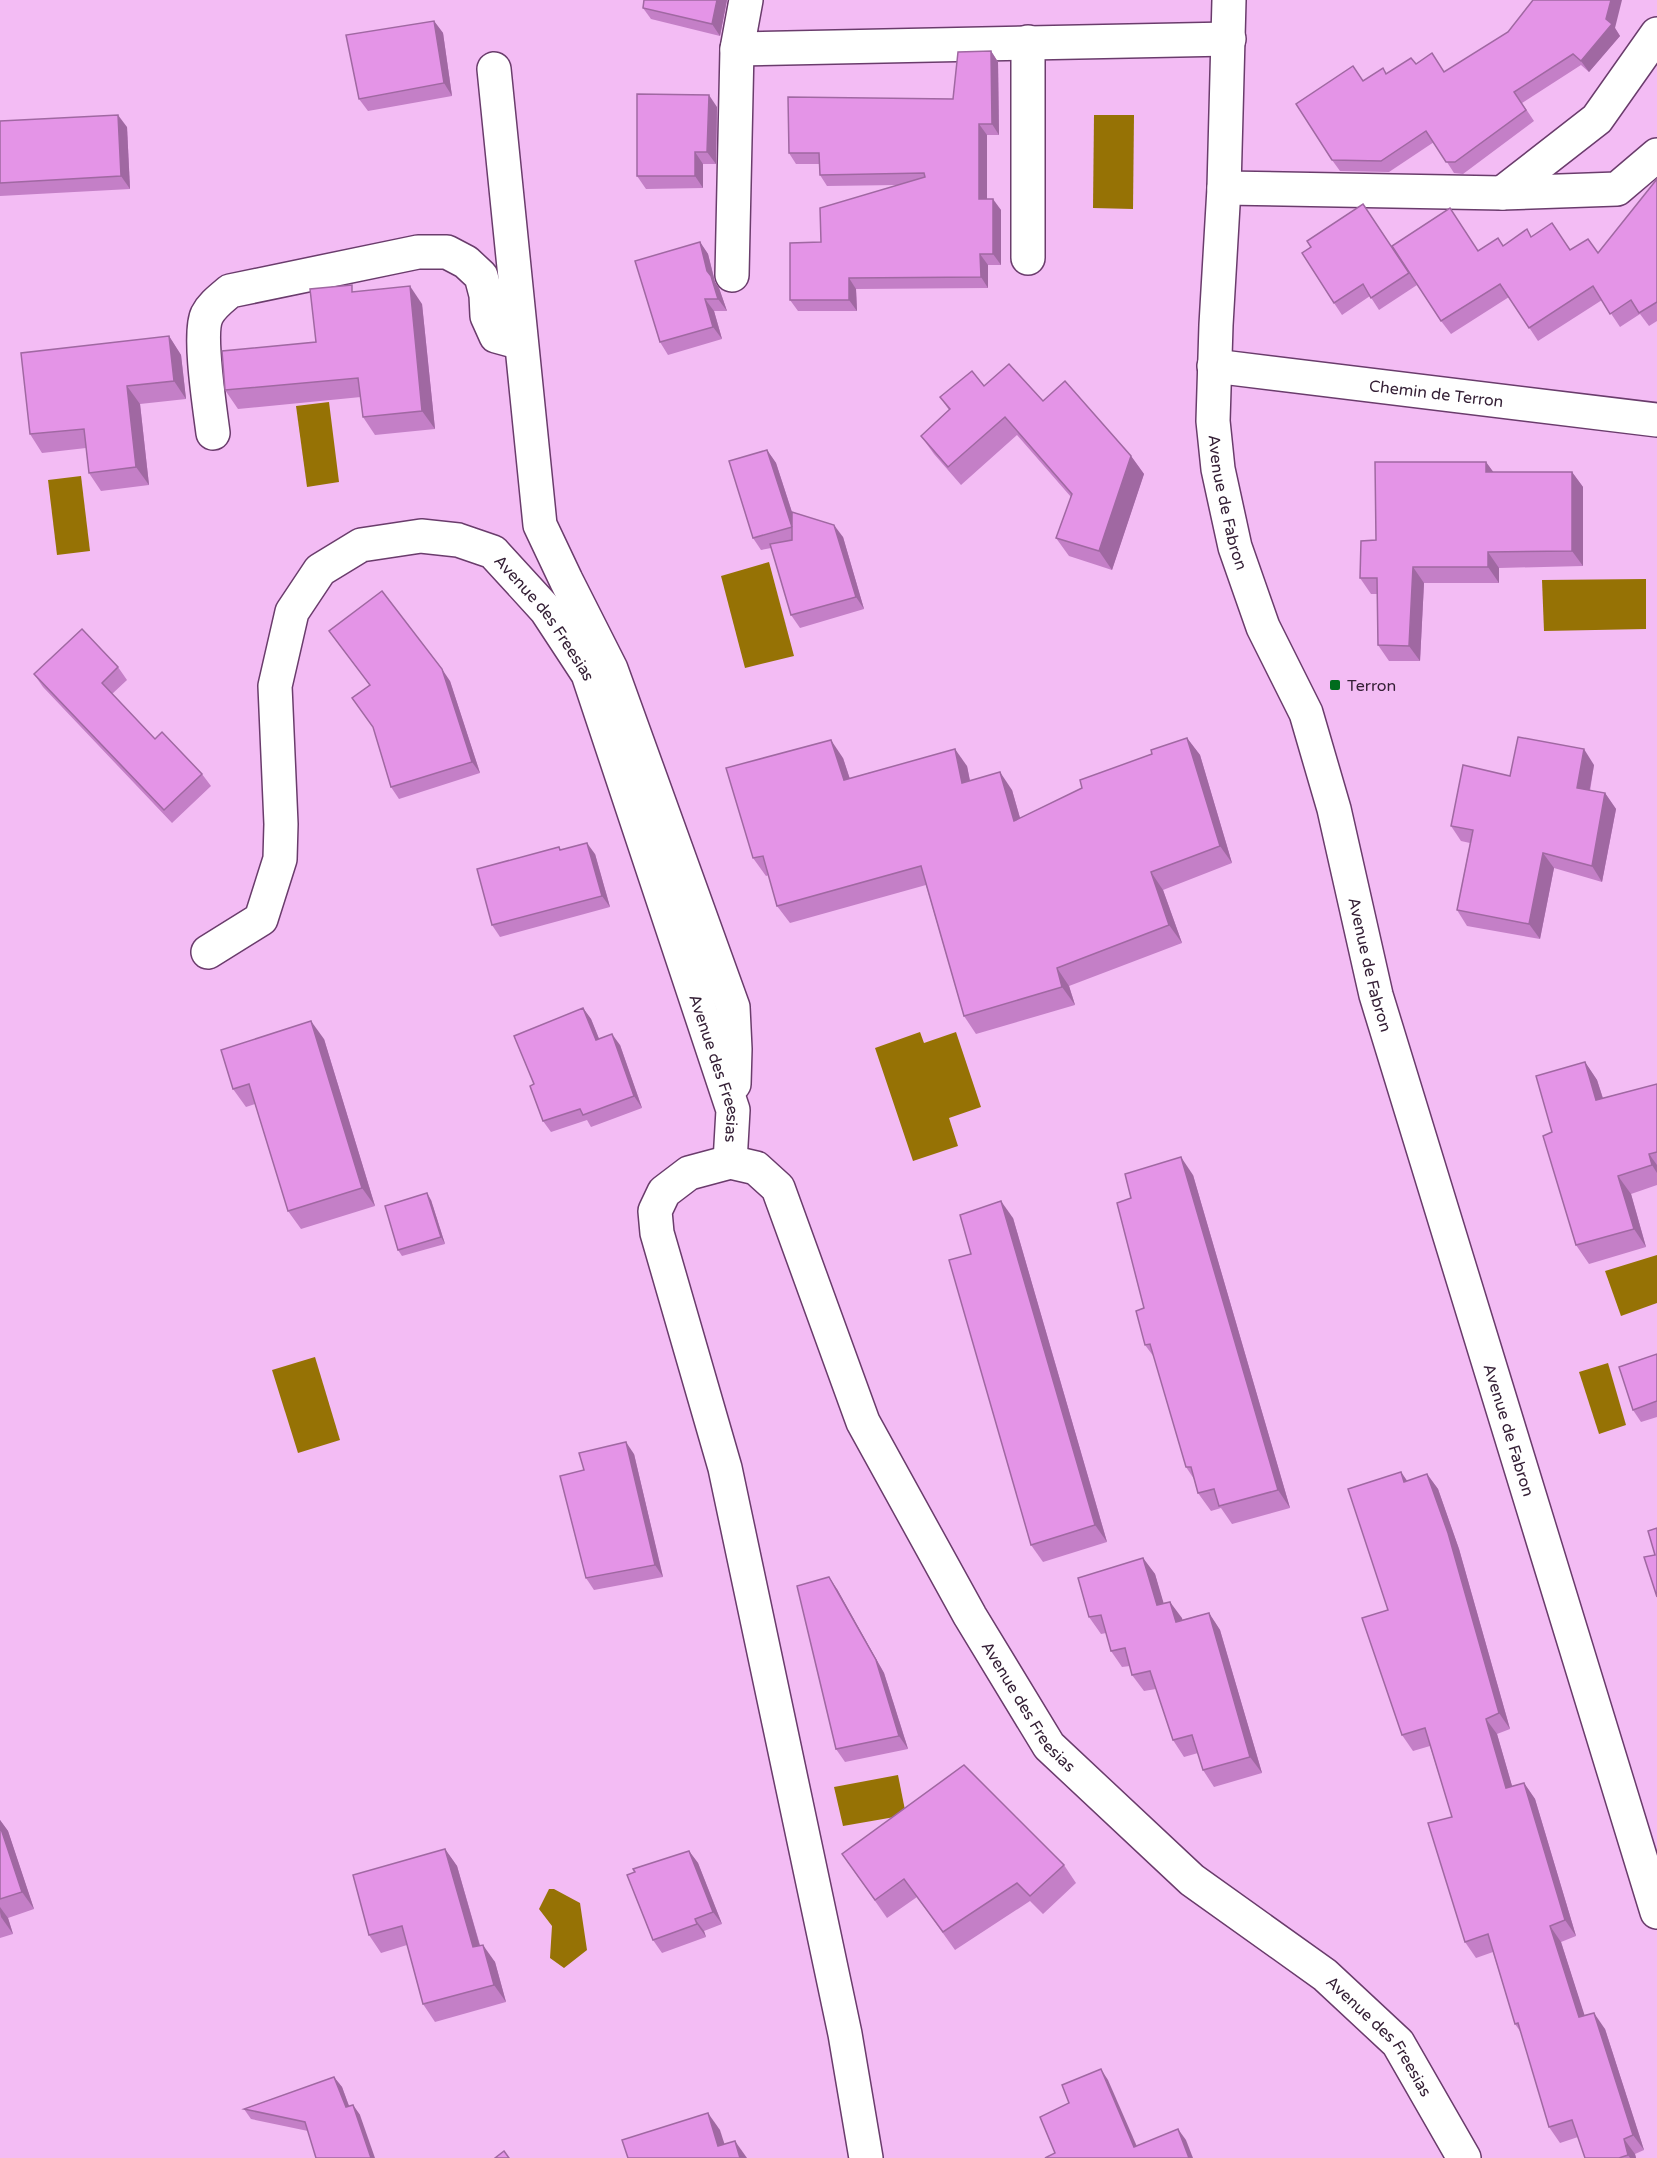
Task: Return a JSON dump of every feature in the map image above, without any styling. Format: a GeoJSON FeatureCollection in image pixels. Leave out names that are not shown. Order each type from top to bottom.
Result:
{"type":"FeatureCollection","features":[{"type":"Feature","properties":{"kind":"street"},"geometry":{"type":"LineString","coordinates":[[732,275],[737,49],[746,0]]}},
{"type":"Feature","properties":{"kind":"street","name":"Avenue de Fabron"},"geometry":{"type":"LineString","coordinates":[[1229,0],[1224,188],[1213,421],[1218,469],[1235,547],[1263,627],[1306,713],[1334,810],[1376,995],[1657,1912]]}},
{"type":"Feature","properties":{"kind":"street"},"geometry":{"type":"LineString","coordinates":[[1502,194],[1598,119],[1657,34]]}},
{"type":"Feature","properties":{"kind":"street"},"geometry":{"type":"LineString","coordinates":[[737,49],[1229,39]]}},
{"type":"Feature","properties":{"kind":"street"},"geometry":{"type":"LineString","coordinates":[[1028,42],[1028,258]]}},
{"type":"Feature","properties":{"kind":"street"},"geometry":{"type":"LineString","coordinates":[[494,69],[540,525],[611,669],[732,1007],[735,1049],[733,1110]]}},
{"type":"Feature","properties":{"kind":"street"},"geometry":{"type":"LineString","coordinates":[[1224,188],[1502,194],[1617,189],[1657,155]]}},
{"type":"Feature","properties":{"kind":"street"},"geometry":{"type":"LineString","coordinates":[[213,433],[203,335],[207,315],[230,291],[418,252],[447,252],[466,262],[481,276],[486,295],[487,316],[496,336],[521,343]]}},
{"type":"Feature","properties":{"kind":"street","name":"Chemin de Terron"},"geometry":{"type":"LineString","coordinates":[[1214,366],[1654,414]]}},
{"type":"Feature","properties":{"kind":"street","name":"Avenue des Freesias"},"geometry":{"type":"LineString","coordinates":[[208,952],[261,919],[280,859],[281,824],[275,686],[292,612],[320,570],[361,545],[421,536],[458,540],[493,552],[546,610],[588,674],[733,1110],[730,1162]]}},
{"type":"Feature","properties":{"kind":"street","name":"Avenue des Freesias"},"geometry":{"type":"LineString","coordinates":[[866,2158],[844,2034],[725,1468],[657,1233],[655,1211],[664,1192],[689,1173],[730,1162],[756,1168],[778,1188],[863,1422],[970,1616],[1049,1746],[1192,1880],[1325,1975],[1398,2043],[1464,2158]]}},
{"type":"Feature","properties":{"kind":"shaded area"},"geometry":{"type":"Polygon","coordinates":[[[1094,115],[1134,115],[1133,209],[1093,208],[1094,115]]]}},
{"type":"Feature","properties":{"kind":"shaded area"},"geometry":{"type":"Polygon","coordinates":[[[329,402],[339,482],[307,487],[296,406],[329,402]]]}},
{"type":"Feature","properties":{"kind":"shaded area"},"geometry":{"type":"Polygon","coordinates":[[[81,476],[90,551],[57,555],[48,480],[81,476]]]}},
{"type":"Feature","properties":{"kind":"shaded area"},"geometry":{"type":"Polygon","coordinates":[[[769,562],[794,656],[745,668],[721,576],[769,562]]]}},
{"type":"Feature","properties":{"kind":"shaded area"},"geometry":{"type":"Polygon","coordinates":[[[1646,579],[1646,629],[1544,631],[1542,580],[1646,579]]]}},
{"type":"Feature","properties":{"kind":"shaded area"},"geometry":{"type":"Polygon","coordinates":[[[920,1032],[924,1043],[956,1032],[981,1107],[949,1118],[958,1146],[913,1161],[875,1048],[920,1032]]]}},
{"type":"Feature","properties":{"kind":"shaded area"},"geometry":{"type":"Polygon","coordinates":[[[1657,1255],[1657,1303],[1621,1316],[1605,1271],[1657,1255]]]}},
{"type":"Feature","properties":{"kind":"shaded area"},"geometry":{"type":"Polygon","coordinates":[[[315,1357],[340,1440],[298,1453],[272,1370],[315,1357]]]}},
{"type":"Feature","properties":{"kind":"shaded area"},"geometry":{"type":"Polygon","coordinates":[[[1608,1363],[1626,1425],[1599,1434],[1579,1372],[1608,1363]]]}},
{"type":"Feature","properties":{"kind":"shaded area"},"geometry":{"type":"Polygon","coordinates":[[[898,1775],[906,1815],[843,1826],[834,1787],[898,1775]]]}},
{"type":"Feature","properties":{"kind":"shaded area"},"geometry":{"type":"Polygon","coordinates":[[[549,1889],[554,1889],[580,1903],[587,1950],[564,1968],[550,1958],[552,1926],[539,1909],[549,1889]]]}},
{"type":"Feature","properties":{"kind":"building"},"geometry":{"type":"Polygon","coordinates":[[[644,0],[717,0],[712,24],[643,8],[644,0]]]}},
{"type":"Feature","properties":{"kind":"building"},"geometry":{"type":"Polygon","coordinates":[[[1533,0],[1611,0],[1606,19],[1612,24],[1581,61],[1573,54],[1514,92],[1526,110],[1455,162],[1446,162],[1426,131],[1381,161],[1332,160],[1296,104],[1353,66],[1363,81],[1383,68],[1386,74],[1411,58],[1416,64],[1432,53],[1444,72],[1508,32],[1533,0]]]}},
{"type":"Feature","properties":{"kind":"building"},"geometry":{"type":"Polygon","coordinates":[[[434,21],[444,83],[359,99],[346,35],[434,21]]]}},
{"type":"Feature","properties":{"kind":"building"},"geometry":{"type":"Polygon","coordinates":[[[991,51],[992,124],[979,124],[979,199],[993,199],[993,254],[980,254],[981,277],[849,278],[849,300],[790,300],[790,243],[821,242],[820,208],[925,177],[924,173],[820,175],[819,153],[789,153],[788,97],[953,99],[958,52],[991,51]]]}},
{"type":"Feature","properties":{"kind":"building"},"geometry":{"type":"Polygon","coordinates":[[[637,94],[709,95],[707,152],[695,152],[695,176],[637,176],[637,94]]]}},
{"type":"Feature","properties":{"kind":"building"},"geometry":{"type":"Polygon","coordinates":[[[118,115],[121,176],[0,183],[0,121],[118,115]]]}},
{"type":"Feature","properties":{"kind":"building"},"geometry":{"type":"Polygon","coordinates":[[[1657,179],[1657,302],[1639,313],[1631,300],[1610,314],[1593,286],[1529,328],[1500,284],[1441,321],[1392,246],[1450,208],[1478,251],[1498,238],[1503,246],[1527,229],[1531,237],[1552,223],[1570,250],[1588,239],[1598,253],[1657,179]]]}},
{"type":"Feature","properties":{"kind":"building"},"geometry":{"type":"Polygon","coordinates":[[[1363,204],[1409,273],[1371,298],[1363,284],[1334,303],[1302,253],[1311,247],[1307,241],[1363,204]]]}},
{"type":"Feature","properties":{"kind":"building"},"geometry":{"type":"Polygon","coordinates":[[[700,242],[707,271],[711,276],[718,299],[705,299],[713,327],[660,342],[635,261],[700,242]]]}},
{"type":"Feature","properties":{"kind":"building"},"geometry":{"type":"Polygon","coordinates":[[[352,285],[352,292],[410,286],[422,411],[363,417],[358,378],[225,390],[222,351],[316,342],[310,289],[352,285]]]}},
{"type":"Feature","properties":{"kind":"building"},"geometry":{"type":"Polygon","coordinates":[[[169,336],[174,381],[127,386],[136,467],[89,473],[84,429],[30,434],[21,353],[169,336]]]}},
{"type":"Feature","properties":{"kind":"building"},"geometry":{"type":"Polygon","coordinates":[[[1009,364],[1043,401],[1065,381],[1131,456],[1099,551],[1056,538],[1072,494],[1005,417],[948,467],[921,436],[950,409],[940,397],[972,371],[984,386],[1009,364]]]}},
{"type":"Feature","properties":{"kind":"building"},"geometry":{"type":"Polygon","coordinates":[[[767,450],[792,527],[753,538],[729,461],[767,450]]]}},
{"type":"Feature","properties":{"kind":"building"},"geometry":{"type":"Polygon","coordinates":[[[1375,462],[1486,462],[1486,472],[1572,472],[1572,551],[1488,552],[1488,567],[1413,567],[1409,646],[1378,645],[1377,578],[1360,578],[1361,541],[1376,540],[1375,462]]]}},
{"type":"Feature","properties":{"kind":"building"},"geometry":{"type":"Polygon","coordinates":[[[792,512],[834,525],[856,597],[791,615],[770,544],[792,540],[792,512]]]}},
{"type":"Feature","properties":{"kind":"building"},"geometry":{"type":"Polygon","coordinates":[[[382,591],[442,669],[472,762],[391,787],[373,727],[352,698],[370,685],[329,631],[382,591]]]}},
{"type":"Feature","properties":{"kind":"building"},"geometry":{"type":"Polygon","coordinates":[[[82,629],[118,667],[102,683],[155,739],[162,732],[202,774],[164,810],[34,674],[82,629]]]}},
{"type":"Feature","properties":{"kind":"building"},"geometry":{"type":"Polygon","coordinates":[[[1518,737],[1584,749],[1577,788],[1605,793],[1592,866],[1543,853],[1529,924],[1457,910],[1473,830],[1451,826],[1463,765],[1510,776],[1518,737]]]}},
{"type":"Feature","properties":{"kind":"building"},"geometry":{"type":"Polygon","coordinates":[[[1187,738],[1220,846],[1151,872],[1169,925],[1057,968],[1062,987],[964,1016],[921,866],[777,906],[763,856],[753,858],[726,768],[831,740],[844,780],[955,749],[962,783],[1000,772],[1014,821],[1082,788],[1080,780],[1152,754],[1151,750],[1187,738]]]}},
{"type":"Feature","properties":{"kind":"building"},"geometry":{"type":"Polygon","coordinates":[[[587,843],[602,896],[492,925],[477,869],[559,847],[560,850],[587,843]]]}},
{"type":"Feature","properties":{"kind":"building"},"geometry":{"type":"Polygon","coordinates":[[[583,1008],[596,1040],[612,1034],[634,1096],[583,1115],[580,1109],[543,1121],[530,1086],[534,1084],[514,1036],[583,1008]]]}},
{"type":"Feature","properties":{"kind":"building"},"geometry":{"type":"Polygon","coordinates":[[[311,1021],[362,1188],[288,1211],[249,1084],[233,1089],[221,1050],[311,1021]]]}},
{"type":"Feature","properties":{"kind":"building"},"geometry":{"type":"Polygon","coordinates":[[[1585,1062],[1596,1100],[1657,1084],[1657,1152],[1649,1154],[1652,1165],[1618,1176],[1634,1229],[1576,1245],[1543,1136],[1552,1132],[1536,1076],[1585,1062]]]}},
{"type":"Feature","properties":{"kind":"building"},"geometry":{"type":"Polygon","coordinates":[[[1181,1157],[1278,1490],[1219,1506],[1214,1489],[1198,1493],[1191,1467],[1186,1467],[1150,1344],[1145,1345],[1136,1311],[1144,1308],[1117,1203],[1131,1198],[1125,1174],[1181,1157]]]}},
{"type":"Feature","properties":{"kind":"building"},"geometry":{"type":"Polygon","coordinates":[[[427,1193],[441,1237],[398,1250],[385,1206],[427,1193]]]}},
{"type":"Feature","properties":{"kind":"building"},"geometry":{"type":"Polygon","coordinates":[[[1001,1201],[1095,1525],[1031,1545],[949,1260],[971,1254],[960,1215],[1001,1201]]]}},
{"type":"Feature","properties":{"kind":"building"},"geometry":{"type":"Polygon","coordinates":[[[1657,1354],[1657,1401],[1633,1410],[1619,1367],[1657,1354]]]}},
{"type":"Feature","properties":{"kind":"building"},"geometry":{"type":"Polygon","coordinates":[[[626,1442],[655,1565],[586,1578],[560,1476],[584,1470],[579,1453],[626,1442]]]}},
{"type":"Feature","properties":{"kind":"building"},"geometry":{"type":"Polygon","coordinates":[[[1401,1472],[1404,1482],[1427,1474],[1448,1533],[1499,1713],[1486,1719],[1506,1788],[1524,1783],[1565,1920],[1550,1926],[1579,2017],[1594,2013],[1633,2135],[1624,2139],[1628,2155],[1619,2158],[1585,2158],[1572,2120],[1549,2127],[1488,1934],[1465,1942],[1428,1823],[1452,1817],[1425,1728],[1402,1735],[1362,1618],[1388,1610],[1348,1489],[1401,1472]]]}},
{"type":"Feature","properties":{"kind":"building"},"geometry":{"type":"Polygon","coordinates":[[[1657,1528],[1657,1597],[1644,1557],[1655,1555],[1648,1531],[1657,1528]]]}},
{"type":"Feature","properties":{"kind":"building"},"geometry":{"type":"Polygon","coordinates":[[[1143,1558],[1157,1605],[1170,1602],[1176,1622],[1209,1613],[1250,1757],[1203,1770],[1192,1735],[1173,1740],[1150,1671],[1132,1675],[1125,1648],[1111,1651],[1101,1615],[1089,1617],[1078,1578],[1143,1558]]]}},
{"type":"Feature","properties":{"kind":"building"},"geometry":{"type":"Polygon","coordinates":[[[829,1577],[876,1660],[899,1736],[836,1749],[797,1586],[829,1577]]]}},
{"type":"Feature","properties":{"kind":"building"},"geometry":{"type":"Polygon","coordinates":[[[964,1765],[1064,1865],[1030,1896],[1017,1883],[943,1932],[904,1879],[875,1900],[842,1854],[964,1765]]]}},
{"type":"Feature","properties":{"kind":"building"},"geometry":{"type":"Polygon","coordinates":[[[0,1826],[22,1892],[0,1899],[0,1826]]]}},
{"type":"Feature","properties":{"kind":"building"},"geometry":{"type":"Polygon","coordinates":[[[445,1849],[473,1947],[483,1945],[494,1985],[423,2004],[402,1926],[369,1935],[353,1875],[445,1849]]]}},
{"type":"Feature","properties":{"kind":"building"},"geometry":{"type":"Polygon","coordinates":[[[689,1851],[713,1912],[695,1919],[697,1924],[653,1940],[627,1875],[635,1872],[633,1869],[689,1851]]]}},
{"type":"Feature","properties":{"kind":"building"},"geometry":{"type":"Polygon","coordinates":[[[1101,2069],[1134,2147],[1178,2129],[1189,2158],[1045,2158],[1055,2153],[1040,2117],[1069,2103],[1062,2085],[1101,2069]]]}},
{"type":"Feature","properties":{"kind":"building"},"geometry":{"type":"Polygon","coordinates":[[[334,2077],[346,2107],[353,2105],[371,2158],[316,2158],[305,2122],[244,2109],[334,2077]]]}},
{"type":"Feature","properties":{"kind":"building"},"geometry":{"type":"Polygon","coordinates":[[[708,2113],[718,2146],[735,2141],[740,2158],[628,2158],[622,2140],[708,2113]]]}},
{"type":"Feature","properties":{"kind":"building"},"geometry":{"type":"Polygon","coordinates":[[[504,2151],[509,2158],[495,2158],[504,2151]]]}},
{"type":"Feature","properties":{"kind":"place","name":"Terron"},"geometry":{"type":"Point","coordinates":[1335,685]}}]}
